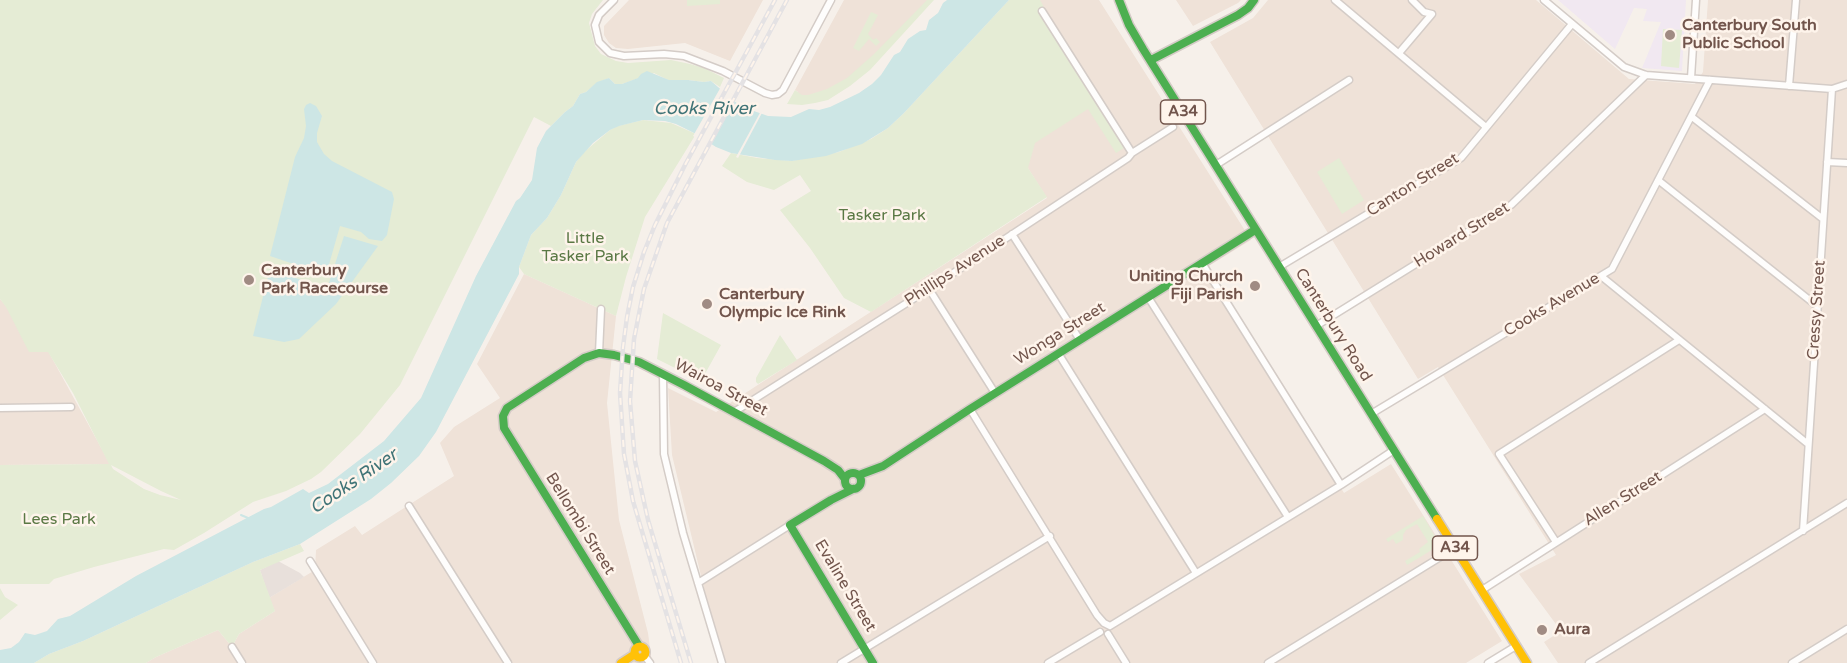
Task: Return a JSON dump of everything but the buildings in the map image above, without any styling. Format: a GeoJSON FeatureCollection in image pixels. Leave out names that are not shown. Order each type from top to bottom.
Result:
{"type":"FeatureCollection","features":[{"type":"Feature","properties":{"kind":"main road","name":"Canterbury Road"},"geometry":{"type":"LineString","coordinates":[[1119,0],[1129,25],[1255,230],[1527,663]]}},
{"type":"Feature","properties":{"kind":"main road"},"geometry":{"type":"LineString","coordinates":[[1151,60],[1238,15],[1254,0]]}},
{"type":"Feature","properties":{"kind":"main road","name":"Wonga Street"},"geometry":{"type":"LineString","coordinates":[[790,525],[831,500],[851,484],[884,466],[995,393],[1255,230]]}},
{"type":"Feature","properties":{"kind":"main road","name":"Wairoa Street"},"geometry":{"type":"LineString","coordinates":[[599,353],[639,362],[663,374],[824,461],[838,470],[851,484]]}},
{"type":"Feature","properties":{"kind":"main road","name":"Bellombi Street"},"geometry":{"type":"LineString","coordinates":[[599,353],[584,358],[513,403],[503,416],[504,428],[642,655]]}},
{"type":"Feature","properties":{"kind":"main road","name":"Wairoa Street"},"geometry":{"type":"LineString","coordinates":[[824,461],[856,474]]}},
{"type":"Feature","properties":{"kind":"main road","name":"Wonga Street"},"geometry":{"type":"LineString","coordinates":[[851,484],[849,474],[884,466]]}},
{"type":"Feature","properties":{"kind":"main road"},"geometry":{"type":"LineString","coordinates":[[851,484],[861,480],[856,474]]}},
{"type":"Feature","properties":{"kind":"main road","name":"Evaline Street"},"geometry":{"type":"LineString","coordinates":[[790,525],[873,663]]}},
{"type":"Feature","properties":{"kind":"main road"},"geometry":{"type":"LineString","coordinates":[[621,663],[642,655]]}},
{"type":"Feature","properties":{"kind":"street"},"geometry":{"type":"LineString","coordinates":[[614,0],[599,15],[595,25],[599,42],[610,53],[619,56],[664,54],[684,56],[723,71],[772,95],[783,90],[831,0]]}},
{"type":"Feature","properties":{"kind":"street"},"geometry":{"type":"LineString","coordinates":[[1335,0],[1486,127]]}},
{"type":"Feature","properties":{"kind":"street"},"geometry":{"type":"LineString","coordinates":[[1399,53],[1432,14],[1425,12],[1412,0]]}},
{"type":"Feature","properties":{"kind":"street"},"geometry":{"type":"LineString","coordinates":[[1544,0],[1624,67],[1646,75],[1832,89],[1847,84]]}},
{"type":"Feature","properties":{"kind":"street"},"geometry":{"type":"LineString","coordinates":[[1691,78],[1696,0]]}},
{"type":"Feature","properties":{"kind":"street"},"geometry":{"type":"LineString","coordinates":[[1789,86],[1796,0]]}},
{"type":"Feature","properties":{"kind":"street"},"geometry":{"type":"LineString","coordinates":[[1042,11],[1132,153]]}},
{"type":"Feature","properties":{"kind":"street","name":"Canton Street"},"geometry":{"type":"LineString","coordinates":[[1279,267],[1461,158],[1572,24]]}},
{"type":"Feature","properties":{"kind":"street","name":"Howard Street"},"geometry":{"type":"LineString","coordinates":[[1316,326],[1511,205],[1646,75]]}},
{"type":"Feature","properties":{"kind":"street"},"geometry":{"type":"LineString","coordinates":[[1216,165],[1349,80]]}},
{"type":"Feature","properties":{"kind":"street","name":"Cooks Avenue"},"geometry":{"type":"LineString","coordinates":[[1371,414],[1612,269],[1710,80]]}},
{"type":"Feature","properties":{"kind":"street","name":"Cressy Street"},"geometry":{"type":"LineString","coordinates":[[1803,531],[1832,89]]}},
{"type":"Feature","properties":{"kind":"street"},"geometry":{"type":"LineString","coordinates":[[1692,117],[1823,219]]}},
{"type":"Feature","properties":{"kind":"street","name":"Phillips Avenue"},"geometry":{"type":"LineString","coordinates":[[734,412],[929,289],[1173,127]]}},
{"type":"Feature","properties":{"kind":"street"},"geometry":{"type":"LineString","coordinates":[[1827,162],[1847,163]]}},
{"type":"Feature","properties":{"kind":"street"},"geometry":{"type":"LineString","coordinates":[[1658,180],[1817,306]]}},
{"type":"Feature","properties":{"kind":"street"},"geometry":{"type":"LineString","coordinates":[[1012,234],[1080,340]]}},
{"type":"Feature","properties":{"kind":"street"},"geometry":{"type":"LineString","coordinates":[[1202,263],[1341,485]]}},
{"type":"Feature","properties":{"kind":"street"},"geometry":{"type":"LineString","coordinates":[[1601,276],[1808,444]]}},
{"type":"Feature","properties":{"kind":"street"},"geometry":{"type":"LineString","coordinates":[[929,289],[995,393]]}},
{"type":"Feature","properties":{"kind":"street"},"geometry":{"type":"LineString","coordinates":[[1148,297],[1288,517]]}},
{"type":"Feature","properties":{"kind":"street"},"geometry":{"type":"LineString","coordinates":[[599,353],[601,309]]}},
{"type":"Feature","properties":{"kind":"street"},"geometry":{"type":"LineString","coordinates":[[1556,542],[1498,454],[1679,340]]}},
{"type":"Feature","properties":{"kind":"street"},"geometry":{"type":"LineString","coordinates":[[1058,353],[1196,573]]}},
{"type":"Feature","properties":{"kind":"street"},"geometry":{"type":"LineString","coordinates":[[663,374],[664,454],[683,533],[722,663]]}},
{"type":"Feature","properties":{"kind":"street"},"geometry":{"type":"LineString","coordinates":[[0,408],[71,407]]}},
{"type":"Feature","properties":{"kind":"street"},"geometry":{"type":"LineString","coordinates":[[970,409],[1050,536],[1096,615],[1107,624],[1111,631],[1108,634]]}},
{"type":"Feature","properties":{"kind":"street","name":"Allen Street"},"geometry":{"type":"LineString","coordinates":[[1482,590],[1766,409]]}},
{"type":"Feature","properties":{"kind":"street"},"geometry":{"type":"LineString","coordinates":[[1100,632],[1099,627],[1196,573],[1394,450]]}},
{"type":"Feature","properties":{"kind":"street"},"geometry":{"type":"LineString","coordinates":[[1589,663],[1847,503]]}},
{"type":"Feature","properties":{"kind":"street"},"geometry":{"type":"LineString","coordinates":[[410,506],[508,663]]}},
{"type":"Feature","properties":{"kind":"street","name":"Wonga Street"},"geometry":{"type":"LineString","coordinates":[[699,583],[790,525]]}},
{"type":"Feature","properties":{"kind":"street"},"geometry":{"type":"LineString","coordinates":[[841,663],[1050,536]]}},
{"type":"Feature","properties":{"kind":"street"},"geometry":{"type":"LineString","coordinates":[[1268,663],[1455,548]]}},
{"type":"Feature","properties":{"kind":"street"},"geometry":{"type":"LineString","coordinates":[[309,561],[373,663]]}},
{"type":"Feature","properties":{"kind":"street"},"geometry":{"type":"LineString","coordinates":[[1792,663],[1847,629]]}},
{"type":"Feature","properties":{"kind":"street"},"geometry":{"type":"LineString","coordinates":[[1100,632],[1102,635],[1108,634]]}},
{"type":"Feature","properties":{"kind":"street"},"geometry":{"type":"LineString","coordinates":[[1048,663],[1100,632]]}},
{"type":"Feature","properties":{"kind":"street"},"geometry":{"type":"LineString","coordinates":[[1108,634],[1126,663]]}},
{"type":"Feature","properties":{"kind":"street"},"geometry":{"type":"LineString","coordinates":[[1488,663],[1516,646]]}},
{"type":"Feature","properties":{"kind":"street"},"geometry":{"type":"LineString","coordinates":[[232,647],[242,663]]}},
{"type":"Feature","properties":{"kind":"shaded area"},"geometry":{"type":"Polygon","coordinates":[[[629,0],[763,0],[730,61],[685,43],[628,49],[616,48],[604,35],[604,26],[629,0]]]}},
{"type":"Feature","properties":{"kind":"shaded area"},"geometry":{"type":"Polygon","coordinates":[[[844,0],[932,0],[854,81],[805,101],[795,90],[844,0]]]}},
{"type":"Feature","properties":{"kind":"shaded area"},"geometry":{"type":"Polygon","coordinates":[[[1032,0],[1099,0],[1251,240],[1204,269],[1344,493],[1391,464],[1502,641],[1466,663],[722,663],[672,455],[668,388],[716,412],[1047,198],[1026,165],[1033,143],[1095,103],[1032,0]]]}},
{"type":"Feature","properties":{"kind":"shaded area"},"geometry":{"type":"Polygon","coordinates":[[[1176,0],[1241,0],[1193,26],[1176,0]]]}},
{"type":"Feature","properties":{"kind":"shaded area"},"geometry":{"type":"Polygon","coordinates":[[[1268,0],[1536,0],[1629,79],[1695,84],[1703,72],[1708,0],[1847,0],[1847,663],[1558,663],[1544,642],[1561,631],[1519,574],[1556,555],[1438,367],[1418,379],[1210,42],[1253,18],[1268,0]]]}},
{"type":"Feature","properties":{"kind":"shaded area","name":"Canterbury South Public School"},"geometry":{"type":"Polygon","coordinates":[[[1558,0],[1686,0],[1682,71],[1642,68],[1661,22],[1643,21],[1647,9],[1634,8],[1615,49],[1558,0]]]}},
{"type":"Feature","properties":{"kind":"shaded area"},"geometry":{"type":"Polygon","coordinates":[[[524,274],[616,316],[607,403],[619,520],[648,633],[652,663],[146,663],[218,630],[232,647],[239,634],[275,611],[269,598],[315,570],[316,550],[355,526],[362,535],[454,476],[440,443],[454,427],[500,398],[477,364],[524,274]]]}},
{"type":"Feature","properties":{"kind":"shaded area"},"geometry":{"type":"Polygon","coordinates":[[[0,299],[48,351],[110,464],[0,465],[0,299]]]}},
{"type":"Feature","properties":{"kind":"shaded area"},"geometry":{"type":"Polygon","coordinates":[[[278,561],[304,577],[269,598],[260,570],[278,561]]]}},
{"type":"Feature","properties":{"kind":"green space","name":"Canterbury Park Racecourse"},"geometry":{"type":"Polygon","coordinates":[[[0,0],[603,0],[592,14],[589,23],[595,46],[601,54],[616,61],[628,63],[671,60],[704,68],[724,78],[720,87],[711,81],[668,80],[654,73],[622,84],[615,84],[609,78],[580,94],[573,106],[551,126],[534,117],[400,385],[360,434],[311,479],[286,491],[253,502],[174,550],[164,549],[94,567],[54,579],[49,584],[0,584],[0,465],[109,464],[73,393],[48,352],[29,352],[0,299],[0,0]],[[111,465],[113,469],[144,489],[181,500],[111,465]]]}},
{"type":"Feature","properties":{"kind":"green space"},"geometry":{"type":"Polygon","coordinates":[[[687,0],[720,0],[720,4],[687,6],[687,0]]]}},
{"type":"Feature","properties":{"kind":"green space"},"geometry":{"type":"Polygon","coordinates":[[[927,0],[934,0],[870,70],[850,86],[828,100],[802,105],[787,104],[795,90],[802,95],[808,95],[827,89],[847,78],[927,0]]]}},
{"type":"Feature","properties":{"kind":"green space","name":"Tasker Park"},"geometry":{"type":"Polygon","coordinates":[[[1009,0],[1040,0],[1045,9],[1040,12],[1124,148],[1116,153],[1088,109],[1035,143],[1028,168],[1047,197],[871,312],[844,298],[810,248],[780,210],[811,191],[800,175],[774,190],[747,182],[722,166],[731,153],[792,161],[839,152],[871,139],[888,128],[904,113],[1009,0]]]}},
{"type":"Feature","properties":{"kind":"green space"},"geometry":{"type":"Polygon","coordinates":[[[871,12],[878,15],[868,34],[873,40],[876,38],[880,42],[876,46],[869,39],[859,51],[853,48],[871,12]]]}},
{"type":"Feature","properties":{"kind":"green space"},"geometry":{"type":"Polygon","coordinates":[[[1663,29],[1682,30],[1679,68],[1661,66],[1663,29]]]}},
{"type":"Feature","properties":{"kind":"green space","name":"Little Tasker Park"},"geometry":{"type":"Polygon","coordinates":[[[643,120],[671,123],[696,134],[645,217],[616,316],[524,274],[519,267],[531,235],[547,218],[561,195],[576,162],[584,152],[610,130],[643,120]]]}},
{"type":"Feature","properties":{"kind":"green space"},"geometry":{"type":"Polygon","coordinates":[[[1339,158],[1364,200],[1342,214],[1317,172],[1339,158]]]}},
{"type":"Feature","properties":{"kind":"green space"},"geometry":{"type":"Polygon","coordinates":[[[663,313],[721,345],[701,381],[657,359],[663,313]]]}},
{"type":"Feature","properties":{"kind":"green space"},"geometry":{"type":"Polygon","coordinates":[[[780,335],[797,360],[758,384],[756,378],[780,335]]]}},
{"type":"Feature","properties":{"kind":"green space"},"geometry":{"type":"Polygon","coordinates":[[[1423,516],[1440,545],[1407,565],[1405,561],[1420,552],[1419,549],[1428,542],[1417,524],[1406,530],[1403,540],[1396,544],[1393,539],[1388,542],[1386,539],[1423,516]]]}},
{"type":"Feature","properties":{"kind":"green space"},"geometry":{"type":"Polygon","coordinates":[[[300,544],[304,551],[260,570],[275,611],[239,634],[232,647],[218,630],[146,663],[34,663],[49,654],[83,641],[253,562],[300,544]]]}},
{"type":"Feature","properties":{"kind":"green space"},"geometry":{"type":"Polygon","coordinates":[[[0,588],[5,597],[18,605],[0,620],[0,588]]]}},
{"type":"Feature","properties":{"kind":"water","name":"Cooks River"},"geometry":{"type":"Polygon","coordinates":[[[947,0],[1009,0],[904,113],[888,128],[862,144],[826,156],[792,161],[731,153],[676,124],[665,121],[643,120],[610,130],[593,143],[576,162],[561,195],[547,218],[531,235],[519,267],[519,274],[436,432],[419,456],[391,483],[371,499],[300,544],[253,562],[83,641],[49,654],[34,663],[0,663],[0,650],[11,648],[25,633],[35,635],[47,631],[58,619],[70,616],[136,576],[264,509],[303,489],[309,493],[328,484],[384,441],[421,398],[476,276],[516,201],[532,180],[537,148],[546,131],[573,106],[580,94],[586,92],[597,82],[609,78],[615,84],[622,84],[638,78],[647,71],[669,80],[711,81],[739,105],[747,104],[751,110],[768,116],[791,117],[809,109],[819,110],[830,107],[872,84],[894,55],[900,52],[908,39],[926,30],[929,20],[938,13],[947,0]]]}},
{"type":"Feature","properties":{"kind":"water"},"geometry":{"type":"Polygon","coordinates":[[[310,103],[316,106],[322,116],[317,142],[324,154],[332,161],[392,192],[394,199],[387,235],[382,241],[369,239],[361,232],[340,226],[326,275],[270,256],[295,157],[304,138],[306,126],[304,109],[310,103]]]}},
{"type":"Feature","properties":{"kind":"water"},"geometry":{"type":"Polygon","coordinates":[[[344,236],[378,246],[336,304],[299,339],[284,342],[253,336],[270,269],[327,289],[344,236]]]}},
{"type":"Feature","properties":{"kind":"pier"},"geometry":{"type":"Polygon","coordinates":[[[722,85],[736,97],[710,146],[693,136],[722,85]]]}},
{"type":"Feature","properties":{"kind":"pier"},"geometry":{"type":"Polygon","coordinates":[[[763,111],[738,158],[736,157],[763,111]]]}},
{"type":"Feature","properties":{"kind":"waterway"},"geometry":{"type":"LineString","coordinates":[[241,515],[248,518]]}},
{"type":"Feature","properties":{"kind":"railway"},"geometry":{"type":"LineString","coordinates":[[681,663],[633,501],[624,454],[620,393],[627,317],[633,287],[655,225],[686,163],[775,0]]}},
{"type":"Feature","properties":{"kind":"railway"},"geometry":{"type":"LineString","coordinates":[[691,663],[648,520],[635,461],[630,401],[634,339],[644,289],[667,223],[787,0]]}},
{"type":"Feature","properties":{"kind":"traffic: fast"},"geometry":{"type":"LineString","coordinates":[[1119,0],[1129,25],[1143,49],[1437,519]]}},
{"type":"Feature","properties":{"kind":"traffic: fast"},"geometry":{"type":"LineString","coordinates":[[1151,60],[1238,15],[1254,0]]}},
{"type":"Feature","properties":{"kind":"traffic: fast"},"geometry":{"type":"LineString","coordinates":[[859,475],[883,466],[1255,230]]}},
{"type":"Feature","properties":{"kind":"traffic: fast"},"geometry":{"type":"LineString","coordinates":[[639,646],[504,428],[503,416],[507,408],[584,358],[599,353],[614,355],[639,362],[684,385],[824,461],[838,470],[845,479]]}},
{"type":"Feature","properties":{"kind":"traffic: fast"},"geometry":{"type":"LineString","coordinates":[[853,473],[859,475],[861,481],[859,487],[853,489],[847,487],[845,481],[847,475],[853,473]]}},
{"type":"Feature","properties":{"kind":"traffic: fast"},"geometry":{"type":"LineString","coordinates":[[853,489],[790,525],[873,663]]}},
{"type":"Feature","properties":{"kind":"traffic: slow"},"geometry":{"type":"LineString","coordinates":[[1437,519],[1527,663]]}},
{"type":"Feature","properties":{"kind":"traffic: slow"},"geometry":{"type":"LineString","coordinates":[[640,646],[646,652],[640,658],[634,652],[640,646]]}},
{"type":"Feature","properties":{"kind":"traffic: slow"},"geometry":{"type":"LineString","coordinates":[[621,663],[635,654]]}},
{"type":"Feature","properties":{"kind":"place","name":"Canterbury South Public School"},"geometry":{"type":"Point","coordinates":[1670,35]}},
{"type":"Feature","properties":{"kind":"place","name":"Canterbury Park Racecourse"},"geometry":{"type":"Point","coordinates":[249,280]}},
{"type":"Feature","properties":{"kind":"place","name":"Uniting Church Fiji Parish"},"geometry":{"type":"Point","coordinates":[1255,286]}},
{"type":"Feature","properties":{"kind":"place","name":"Canterbury Olympic Ice Rink"},"geometry":{"type":"Point","coordinates":[707,304]}},
{"type":"Feature","properties":{"kind":"place","name":"Aura"},"geometry":{"type":"Point","coordinates":[1542,630]}},
{"type":"Feature","properties":{"kind":"park label","name":"Lees Park"},"geometry":{"type":"Point","coordinates":[59,520]}}]}
